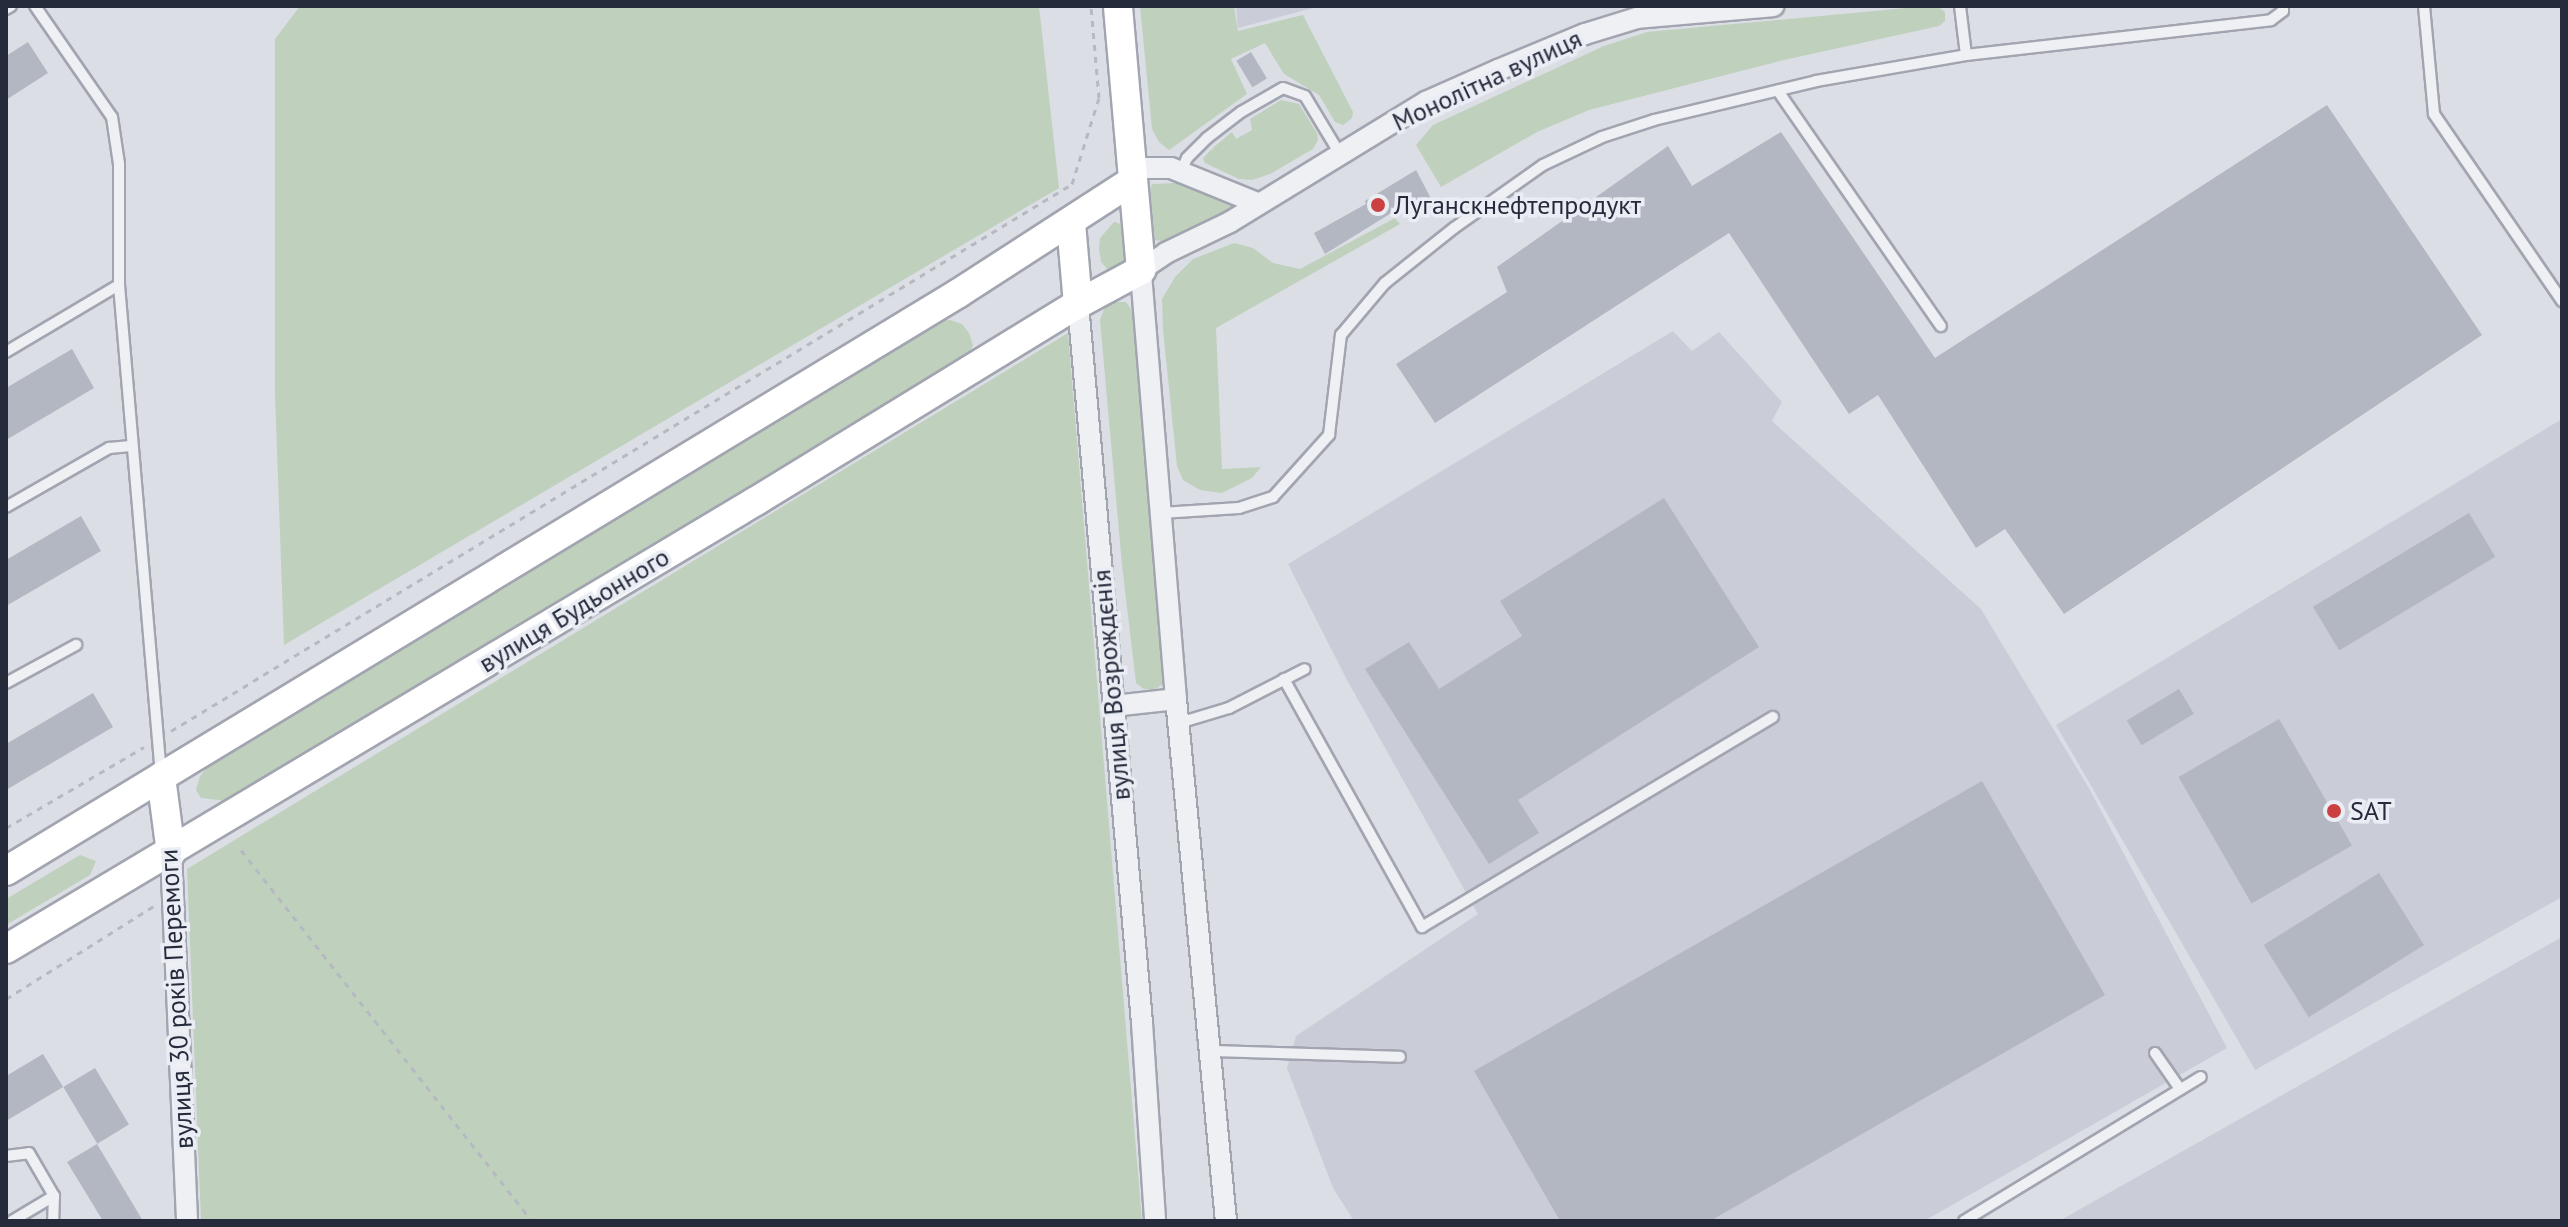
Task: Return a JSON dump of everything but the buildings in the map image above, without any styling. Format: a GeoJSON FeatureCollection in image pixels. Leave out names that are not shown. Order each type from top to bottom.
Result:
{"type":"FeatureCollection","features":[{"type":"Feature","properties":{"kind":"main road"},"geometry":{"type":"LineString","coordinates":[[1118,6],[1141,270]]}},
{"type":"Feature","properties":{"kind":"main road"},"geometry":{"type":"LineString","coordinates":[[6,871],[1071,223],[1132,174]]}},
{"type":"Feature","properties":{"kind":"main road","name":"вулиця Возрождєнія"},"geometry":{"type":"LineString","coordinates":[[1071,223],[1078,304]]}},
{"type":"Feature","properties":{"kind":"main road","name":"вулиця Будьонного"},"geometry":{"type":"LineString","coordinates":[[6,949],[171,853],[1078,304],[1141,270]]}},
{"type":"Feature","properties":{"kind":"main road","name":"вулиця 30 років Перемоги"},"geometry":{"type":"LineString","coordinates":[[161,777],[171,853]]}},
{"type":"Feature","properties":{"kind":"street","name":"Монолітна вулиця"},"geometry":{"type":"LineString","coordinates":[[1141,270],[1426,102],[1614,24],[1664,15],[1773,6]]}},
{"type":"Feature","properties":{"kind":"street"},"geometry":{"type":"LineString","coordinates":[[1132,174],[1158,166],[1181,171],[1257,203]]}},
{"type":"Feature","properties":{"kind":"street"},"geometry":{"type":"LineString","coordinates":[[1141,270],[1176,699],[1226,1221]]}},
{"type":"Feature","properties":{"kind":"street","name":"вулиця Возрождєнія"},"geometry":{"type":"LineString","coordinates":[[1078,304],[1142,1023],[1155,1221]]}},
{"type":"Feature","properties":{"kind":"street"},"geometry":{"type":"LineString","coordinates":[[1113,706],[1176,699]]}},
{"type":"Feature","properties":{"kind":"street","name":"вулиця 30 років Перемоги"},"geometry":{"type":"LineString","coordinates":[[171,853],[187,1221]]}},
{"type":"Feature","properties":{"kind":"lane"},"geometry":{"type":"LineString","coordinates":[[6,9],[11,6]]}},
{"type":"Feature","properties":{"kind":"lane"},"geometry":{"type":"LineString","coordinates":[[35,6],[112,117],[119,164],[119,285],[161,777]]}},
{"type":"Feature","properties":{"kind":"lane"},"geometry":{"type":"LineString","coordinates":[[1960,6],[1966,55]]}},
{"type":"Feature","properties":{"kind":"lane"},"geometry":{"type":"LineString","coordinates":[[1161,513],[1239,508],[1273,497],[1329,435],[1341,335],[1385,283],[1454,228],[1543,165],[1602,137],[1654,120],[1898,64],[2271,20],[2283,11],[2283,6]]}},
{"type":"Feature","properties":{"kind":"lane"},"geometry":{"type":"LineString","coordinates":[[2424,6],[2434,114],[2562,301]]}},
{"type":"Feature","properties":{"kind":"lane"},"geometry":{"type":"LineString","coordinates":[[1181,171],[1187,158],[1207,138],[1241,112],[1283,88],[1305,96],[1340,154]]}},
{"type":"Feature","properties":{"kind":"lane"},"geometry":{"type":"LineString","coordinates":[[1778,91],[1941,326]]}},
{"type":"Feature","properties":{"kind":"lane"},"geometry":{"type":"LineString","coordinates":[[6,352],[119,285]]}},
{"type":"Feature","properties":{"kind":"lane"},"geometry":{"type":"LineString","coordinates":[[6,507],[109,448],[131,446]]}},
{"type":"Feature","properties":{"kind":"lane"},"geometry":{"type":"LineString","coordinates":[[6,683],[76,645]]}},
{"type":"Feature","properties":{"kind":"lane"},"geometry":{"type":"LineString","coordinates":[[1179,723],[1229,708],[1305,669]]}},
{"type":"Feature","properties":{"kind":"lane"},"geometry":{"type":"LineString","coordinates":[[1284,679],[1422,927],[1773,717]]}},
{"type":"Feature","properties":{"kind":"lane"},"geometry":{"type":"LineString","coordinates":[[1211,1051],[1400,1057]]}},
{"type":"Feature","properties":{"kind":"lane"},"geometry":{"type":"LineString","coordinates":[[2155,1053],[2180,1089]]}},
{"type":"Feature","properties":{"kind":"lane"},"geometry":{"type":"LineString","coordinates":[[1964,1221],[2201,1077]]}},
{"type":"Feature","properties":{"kind":"lane"},"geometry":{"type":"LineString","coordinates":[[6,1156],[29,1153],[54,1196],[53,1221]]}},
{"type":"Feature","properties":{"kind":"lane"},"geometry":{"type":"LineString","coordinates":[[12,1221],[54,1196]]}},
{"type":"Feature","properties":{"kind":"path"},"geometry":{"type":"LineString","coordinates":[[6,828],[156,741],[1072,184],[1099,98],[1091,6]]}},
{"type":"Feature","properties":{"kind":"path"},"geometry":{"type":"LineString","coordinates":[[241,850],[532,1221]]}},
{"type":"Feature","properties":{"kind":"path"},"geometry":{"type":"LineString","coordinates":[[6,999],[172,894]]}},
{"type":"Feature","properties":{"kind":"shaded area"},"geometry":{"type":"Polygon","coordinates":[[[1236,6],[1320,6],[1238,28],[1236,6]]]}},
{"type":"Feature","properties":{"kind":"shaded area"},"geometry":{"type":"Polygon","coordinates":[[[1673,331],[1692,351],[1719,332],[1782,402],[1772,421],[1981,609],[2090,790],[2227,1048],[1924,1221],[1354,1221],[1333,1188],[1287,1068],[1296,1036],[1478,914],[1347,680],[1288,564],[1673,331]]]}},
{"type":"Feature","properties":{"kind":"shaded area","name":"SAT"},"geometry":{"type":"Polygon","coordinates":[[[2562,419],[2562,897],[2255,1070],[2056,725],[2562,419]]]}},
{"type":"Feature","properties":{"kind":"shaded area"},"geometry":{"type":"Polygon","coordinates":[[[2562,937],[2562,1221],[2059,1221],[2562,937]]]}},
{"type":"Feature","properties":{"kind":"green space"},"geometry":{"type":"Polygon","coordinates":[[[300,6],[1039,6],[1059,188],[284,645],[275,394],[275,39],[300,6]]]}},
{"type":"Feature","properties":{"kind":"green space"},"geometry":{"type":"Polygon","coordinates":[[[1140,6],[1234,6],[1238,31],[1303,15],[1353,112],[1352,118],[1343,125],[1335,122],[1319,95],[1284,74],[1265,43],[1231,59],[1247,94],[1169,150],[1159,142],[1152,129],[1140,6]]]}},
{"type":"Feature","properties":{"kind":"green space"},"geometry":{"type":"Polygon","coordinates":[[[1937,6],[1945,12],[1945,21],[1939,26],[1784,60],[1589,110],[1537,132],[1441,187],[1416,145],[1433,125],[1604,46],[1647,32],[1937,6]]]}},
{"type":"Feature","properties":{"kind":"green space"},"geometry":{"type":"Polygon","coordinates":[[[1281,100],[1299,104],[1317,133],[1318,140],[1313,149],[1270,174],[1252,180],[1239,179],[1205,163],[1203,158],[1215,146],[1232,132],[1236,139],[1252,130],[1250,119],[1281,100]]]}},
{"type":"Feature","properties":{"kind":"green space"},"geometry":{"type":"Polygon","coordinates":[[[1177,183],[1230,201],[1234,212],[1174,243],[1155,240],[1150,189],[1152,184],[1177,183]]]}},
{"type":"Feature","properties":{"kind":"green space"},"geometry":{"type":"Polygon","coordinates":[[[1395,218],[1400,224],[1216,328],[1222,469],[1261,467],[1252,478],[1222,493],[1200,490],[1183,480],[1177,466],[1163,330],[1162,299],[1175,277],[1193,259],[1234,243],[1253,248],[1273,263],[1300,269],[1395,218]]]}},
{"type":"Feature","properties":{"kind":"green space"},"geometry":{"type":"Polygon","coordinates":[[[1114,222],[1124,225],[1129,258],[1117,271],[1108,270],[1101,262],[1099,249],[1100,238],[1114,222]]]}},
{"type":"Feature","properties":{"kind":"green space"},"geometry":{"type":"Polygon","coordinates":[[[1114,302],[1126,302],[1133,312],[1166,681],[1155,690],[1144,689],[1136,683],[1122,565],[1100,320],[1104,309],[1114,302]]]}},
{"type":"Feature","properties":{"kind":"green space"},"geometry":{"type":"Polygon","coordinates":[[[950,320],[962,324],[969,333],[973,345],[967,360],[226,801],[201,798],[196,790],[200,776],[213,761],[936,321],[950,320]]]}},
{"type":"Feature","properties":{"kind":"green space"},"geometry":{"type":"Polygon","coordinates":[[[1068,333],[1142,1221],[201,1221],[187,869],[1068,333]]]}},
{"type":"Feature","properties":{"kind":"green space"},"geometry":{"type":"Polygon","coordinates":[[[80,855],[96,861],[90,875],[6,925],[6,899],[80,855]]]}},
{"type":"Feature","properties":{"kind":"place","name":"Луганскнефтепродукт"},"geometry":{"type":"Point","coordinates":[1378,205]}},
{"type":"Feature","properties":{"kind":"place","name":"SAT"},"geometry":{"type":"Point","coordinates":[2334,811]}}]}
